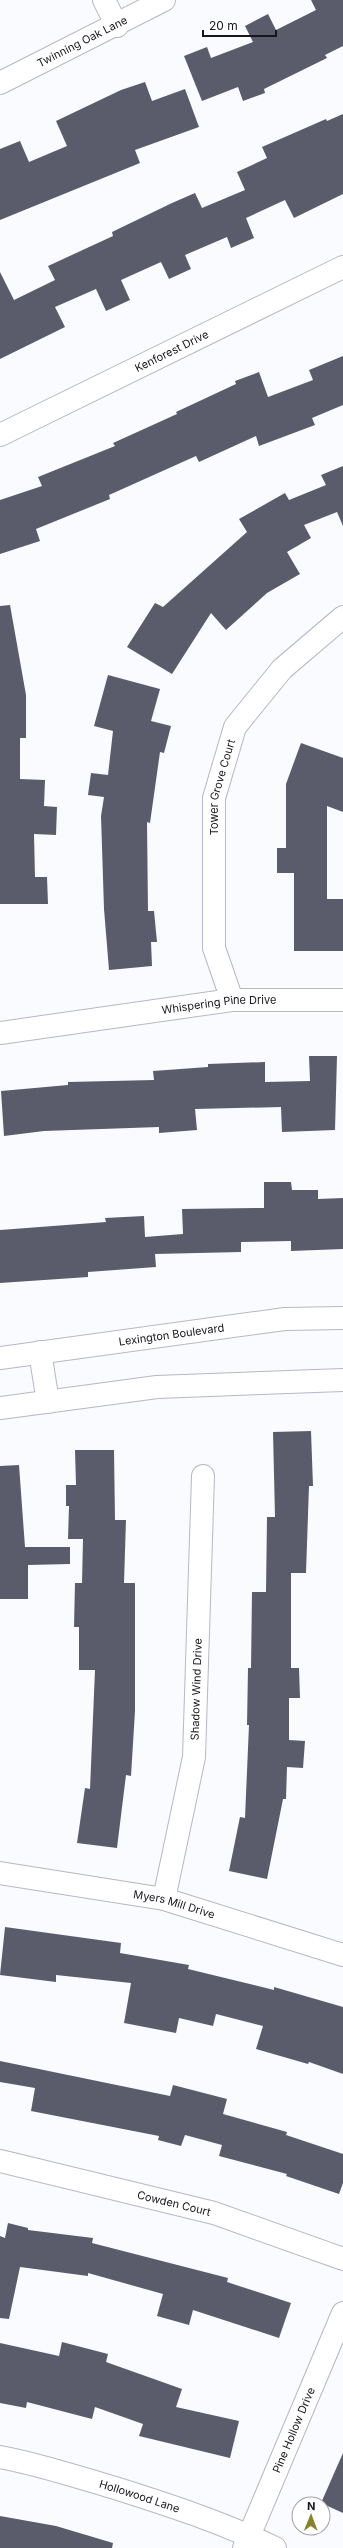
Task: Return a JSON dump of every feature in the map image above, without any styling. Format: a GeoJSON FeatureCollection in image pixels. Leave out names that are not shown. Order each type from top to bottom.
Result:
{"type":"FeatureCollection","features":[{"type":"Feature","properties":{"kind":"street"},"geometry":{"type":"LineString","coordinates":[[104,0],[116,26]]}},
{"type":"Feature","properties":{"kind":"street","name":"Twinning Oak Lane"},"geometry":{"type":"LineString","coordinates":[[0,83],[116,26],[164,0]]}},
{"type":"Feature","properties":{"kind":"street","name":"Kenforest Drive"},"geometry":{"type":"LineString","coordinates":[[0,435],[343,267]]}},
{"type":"Feature","properties":{"kind":"street","name":"Tower Grove Court"},"geometry":{"type":"LineString","coordinates":[[232,1000],[214,948],[214,798],[235,727],[282,669],[343,617]]}},
{"type":"Feature","properties":{"kind":"street","name":"Whispering Pine Drive"},"geometry":{"type":"LineString","coordinates":[[0,1033],[232,1000],[343,1000]]}},
{"type":"Feature","properties":{"kind":"street","name":"Lexington Boulevard"},"geometry":{"type":"LineString","coordinates":[[0,1358],[285,1320],[343,1318]]}},
{"type":"Feature","properties":{"kind":"street"},"geometry":{"type":"LineString","coordinates":[[40,1352],[48,1402]]}},
{"type":"Feature","properties":{"kind":"street"},"geometry":{"type":"LineString","coordinates":[[0,1408],[157,1387],[343,1380]]}},
{"type":"Feature","properties":{"kind":"street","name":"Shadow Wind Drive"},"geometry":{"type":"LineString","coordinates":[[164,1899],[194,1756],[202,1476]]}},
{"type":"Feature","properties":{"kind":"street","name":"Myers Mill Drive"},"geometry":{"type":"LineString","coordinates":[[0,1873],[164,1899],[343,1955]]}},
{"type":"Feature","properties":{"kind":"street","name":"Cowden Court"},"geometry":{"type":"LineString","coordinates":[[0,2161],[214,2213],[343,2259]]}},
{"type":"Feature","properties":{"kind":"street","name":"Pine Hollow Drive"},"geometry":{"type":"LineString","coordinates":[[247,2542],[343,2313]]}},
{"type":"Feature","properties":{"kind":"street","name":"Hollowood Lane"},"geometry":{"type":"LineString","coordinates":[[0,2457],[33,2463],[156,2501],[247,2542],[275,2548]]}},
{"type":"Feature","properties":{"kind":"building"},"geometry":{"type":"Polygon","coordinates":[[[311,0],[343,0],[343,46],[325,55],[327,58],[264,89],[265,93],[243,101],[238,87],[202,101],[184,56],[207,47],[211,58],[253,42],[245,26],[268,14],[276,30],[316,10],[311,0]]]}},
{"type":"Feature","properties":{"kind":"building"},"geometry":{"type":"Polygon","coordinates":[[[145,82],[152,101],[185,89],[199,127],[135,150],[140,163],[0,220],[0,149],[20,141],[29,162],[67,146],[56,121],[121,90],[145,82]]]}},
{"type":"Feature","properties":{"kind":"building"},"geometry":{"type":"Polygon","coordinates":[[[343,114],[343,194],[294,218],[285,200],[246,218],[254,238],[231,248],[227,237],[185,255],[191,269],[169,279],[161,262],[121,280],[130,300],[106,311],[96,289],[55,307],[65,327],[0,359],[0,272],[14,300],[55,280],[48,266],[113,236],[112,232],[172,203],[195,193],[202,208],[245,190],[237,172],[267,158],[262,147],[326,119],[327,121],[343,114]]]}},
{"type":"Feature","properties":{"kind":"building"},"geometry":{"type":"Polygon","coordinates":[[[343,356],[343,405],[312,418],[315,425],[259,446],[256,436],[199,462],[196,456],[109,495],[110,499],[36,529],[40,541],[0,554],[0,500],[42,486],[38,477],[115,446],[113,443],[177,414],[176,412],[236,384],[235,381],[259,372],[268,397],[313,380],[309,370],[343,356]]]}},
{"type":"Feature","properties":{"kind":"building"},"geometry":{"type":"Polygon","coordinates":[[[343,466],[343,526],[337,512],[304,525],[311,538],[287,552],[300,574],[267,593],[226,630],[211,613],[172,674],[127,647],[155,603],[163,607],[247,532],[239,519],[285,493],[289,500],[326,485],[321,475],[343,466]]]}},
{"type":"Feature","properties":{"kind":"building"},"geometry":{"type":"Polygon","coordinates":[[[10,605],[26,695],[26,738],[20,738],[20,779],[45,780],[44,806],[57,807],[56,835],[34,834],[35,877],[47,877],[48,904],[0,904],[0,606],[10,605]]]}},
{"type":"Feature","properties":{"kind":"building"},"geometry":{"type":"Polygon","coordinates":[[[108,675],[160,689],[151,721],[171,726],[164,753],[160,752],[150,823],[147,822],[148,911],[154,911],[157,942],[151,942],[152,966],[109,970],[104,909],[101,816],[104,797],[88,795],[91,773],[108,775],[113,731],[94,726],[108,675]]]}},
{"type":"Feature","properties":{"kind":"building"},"geometry":{"type":"Polygon","coordinates":[[[301,743],[343,758],[343,812],[327,806],[327,899],[343,899],[343,951],[294,951],[294,873],[277,873],[277,848],[286,848],[286,784],[301,743]]]}},
{"type":"Feature","properties":{"kind":"building"},"geometry":{"type":"Polygon","coordinates":[[[309,1056],[337,1056],[335,1130],[282,1132],[281,1107],[195,1109],[197,1130],[159,1133],[159,1127],[44,1131],[4,1136],[1,1091],[68,1085],[68,1082],[154,1080],[153,1071],[208,1067],[208,1064],[265,1062],[265,1082],[310,1081],[309,1056]]]}},
{"type":"Feature","properties":{"kind":"building"},"geometry":{"type":"Polygon","coordinates":[[[264,1182],[291,1182],[292,1190],[318,1190],[318,1199],[343,1198],[343,1249],[291,1251],[291,1241],[241,1242],[241,1252],[155,1254],[156,1267],[88,1272],[88,1277],[0,1283],[0,1230],[106,1222],[105,1218],[144,1216],[145,1237],[183,1234],[182,1209],[264,1208],[264,1182]]]}},
{"type":"Feature","properties":{"kind":"building"},"geometry":{"type":"Polygon","coordinates":[[[311,1431],[313,1486],[309,1486],[306,1573],[291,1573],[291,1668],[299,1668],[300,1698],[289,1698],[289,1740],[305,1741],[303,1768],[287,1767],[286,1799],[283,1799],[267,1879],[229,1871],[240,1817],[245,1818],[249,1725],[247,1725],[248,1668],[251,1668],[252,1592],[266,1592],[267,1517],[275,1517],[273,1432],[311,1431]]]}},
{"type":"Feature","properties":{"kind":"building"},"geometry":{"type":"Polygon","coordinates":[[[75,1450],[114,1450],[115,1520],[126,1520],[124,1583],[135,1583],[135,1711],[131,1776],[126,1775],[117,1848],[77,1843],[85,1788],[90,1789],[95,1670],[79,1670],[79,1627],[74,1627],[75,1583],[82,1583],[83,1539],[68,1539],[69,1506],[66,1506],[66,1485],[76,1485],[75,1450]]]}},
{"type":"Feature","properties":{"kind":"building"},"geometry":{"type":"Polygon","coordinates":[[[19,1465],[25,1547],[70,1547],[70,1564],[28,1565],[28,1599],[0,1599],[0,1466],[19,1465]]]}},
{"type":"Feature","properties":{"kind":"building"},"geometry":{"type":"Polygon","coordinates":[[[5,1927],[121,1943],[120,1953],[189,1965],[188,1969],[274,1990],[274,1987],[343,2007],[343,2074],[309,2062],[308,2064],[256,2049],[263,2026],[216,2014],[213,2026],[179,2018],[176,2033],[124,2023],[131,1983],[56,1975],[56,1982],[0,1975],[5,1927]]]}},
{"type":"Feature","properties":{"kind":"building"},"geometry":{"type":"Polygon","coordinates":[[[0,2061],[170,2096],[173,2085],[227,2099],[223,2114],[287,2132],[286,2135],[343,2154],[343,2183],[339,2194],[286,2176],[287,2174],[219,2156],[222,2145],[185,2135],[181,2146],[158,2140],[159,2136],[31,2111],[35,2088],[0,2082],[0,2061]]]}},
{"type":"Feature","properties":{"kind":"building"},"geometry":{"type":"Polygon","coordinates":[[[8,2223],[28,2228],[28,2230],[93,2238],[92,2243],[228,2278],[227,2282],[291,2303],[279,2338],[193,2310],[189,2325],[157,2316],[163,2294],[88,2273],[88,2276],[20,2267],[9,2319],[0,2318],[0,2236],[5,2238],[8,2223]]]}},
{"type":"Feature","properties":{"kind":"building"},"geometry":{"type":"Polygon","coordinates":[[[62,2342],[108,2354],[106,2362],[182,2389],[176,2407],[239,2421],[230,2458],[139,2436],[143,2424],[95,2407],[92,2419],[27,2402],[26,2408],[0,2403],[0,2343],[59,2356],[62,2342]]]}},
{"type":"Feature","properties":{"kind":"building"},"geometry":{"type":"Polygon","coordinates":[[[343,2453],[343,2513],[331,2508],[331,2496],[324,2496],[343,2453]]]}},
{"type":"Feature","properties":{"kind":"building"},"geometry":{"type":"Polygon","coordinates":[[[0,2516],[56,2526],[113,2543],[112,2548],[0,2548],[0,2516]]]}}]}
